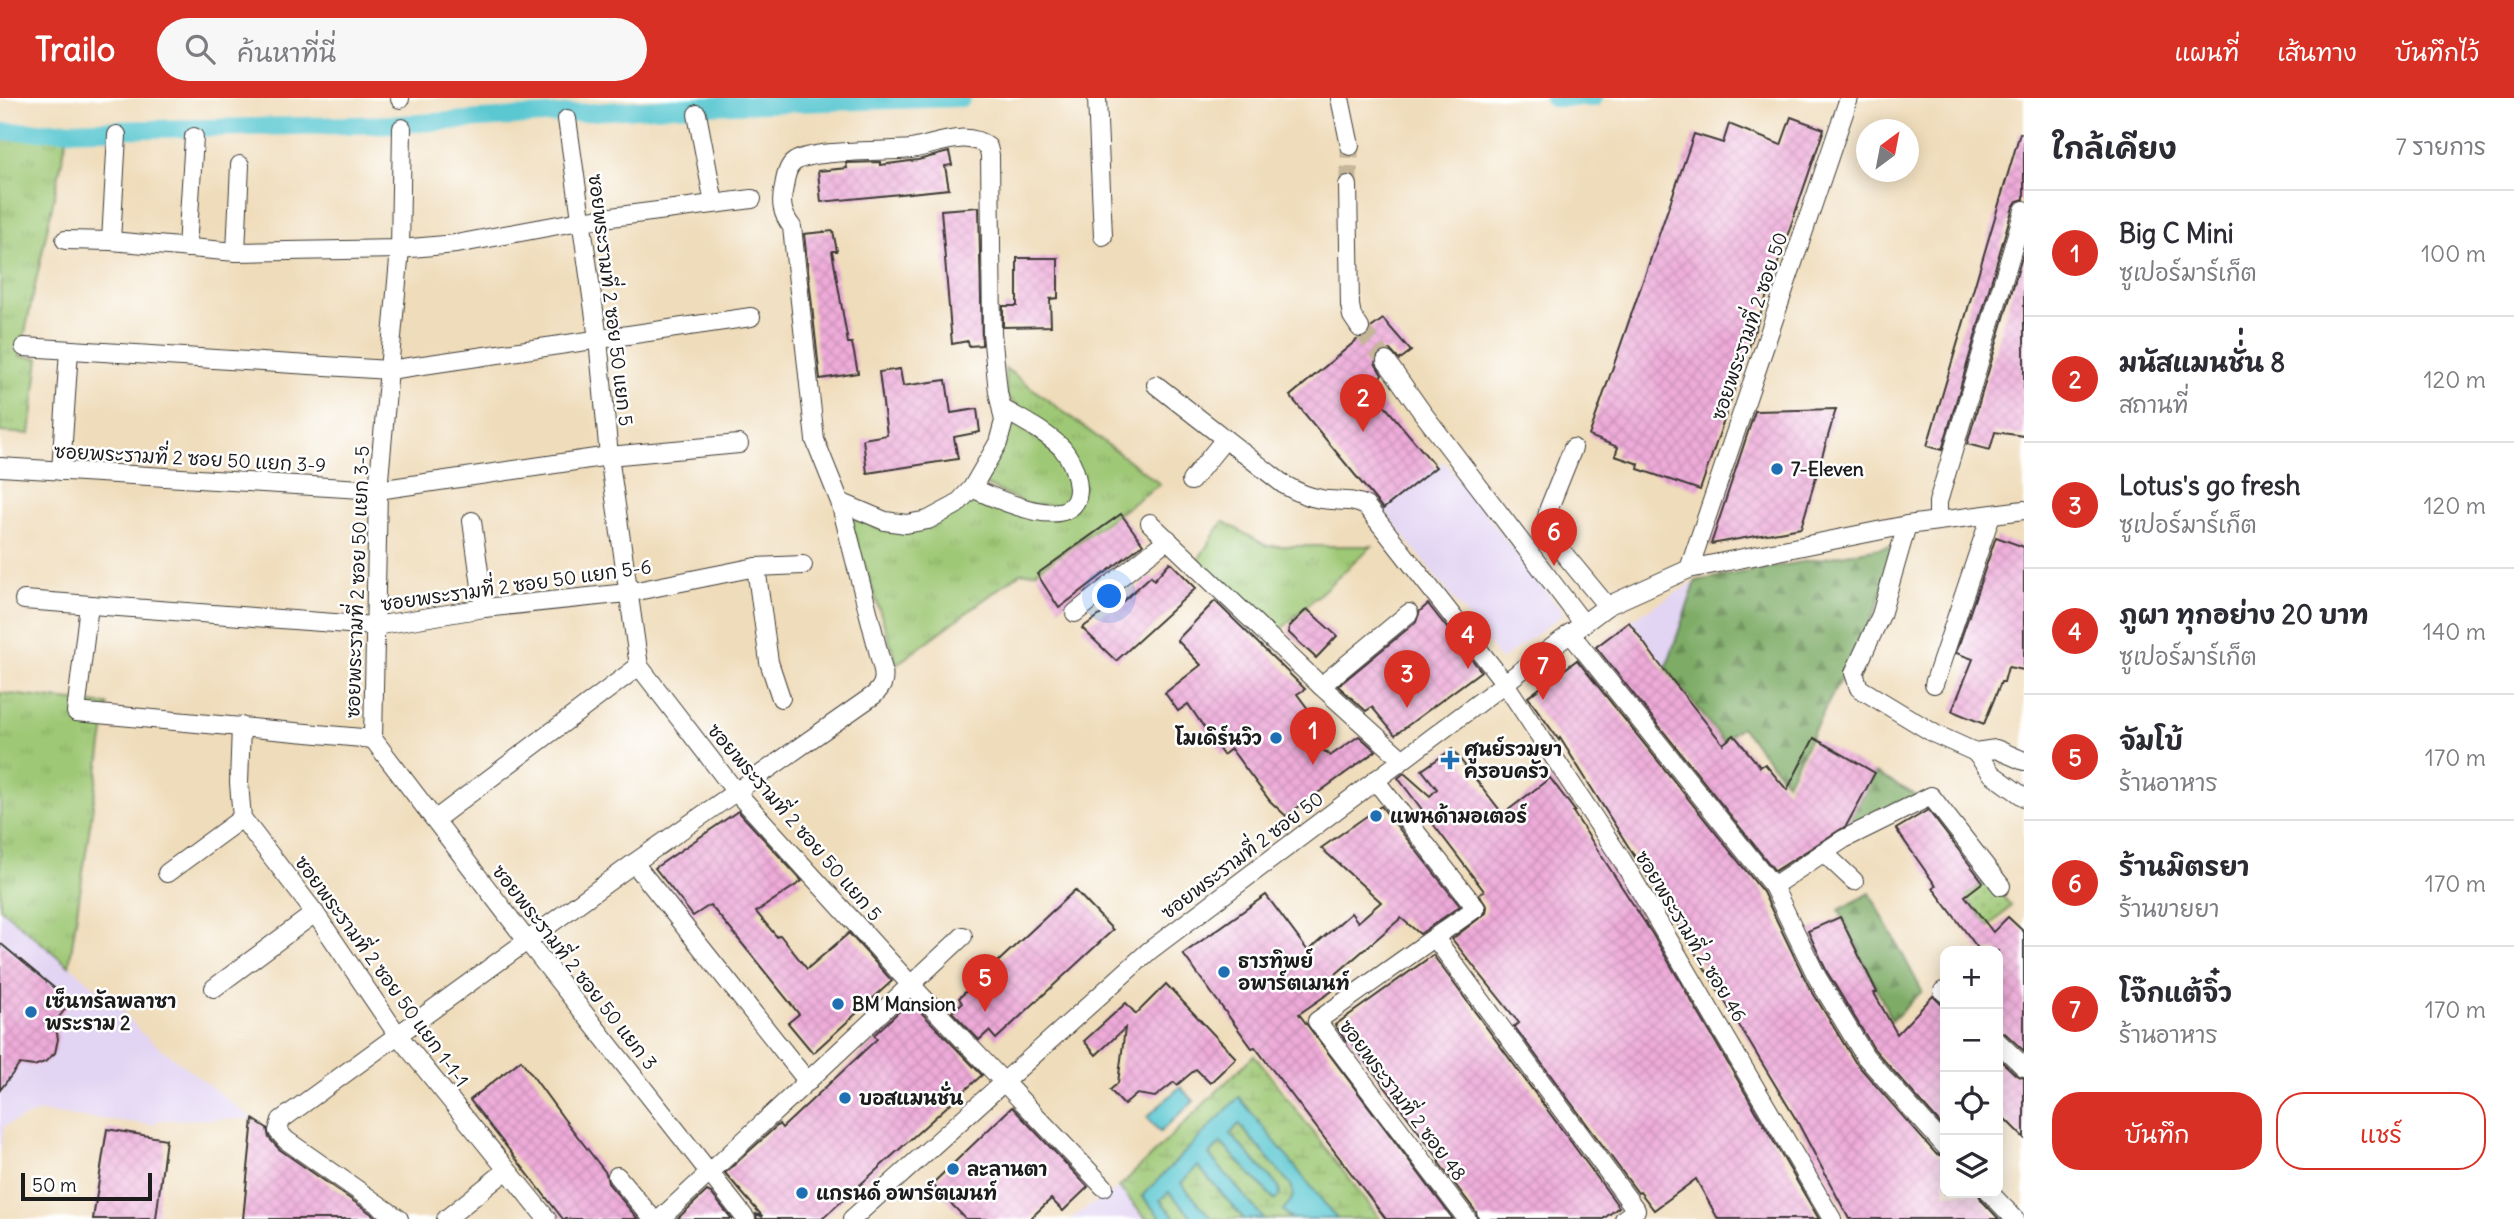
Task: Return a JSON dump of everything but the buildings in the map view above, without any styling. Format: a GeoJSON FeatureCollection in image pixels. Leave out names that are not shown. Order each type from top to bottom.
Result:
{"type":"FeatureCollection","features":[{"type":"Feature","properties":{"kind":"street"},"geometry":{"type":"LineString","coordinates":[[1340,98],[1350,146]]}},
{"type":"Feature","properties":{"kind":"street","name":"ซอยพระรามที่ 2 ซอย 50"},"geometry":{"type":"LineString","coordinates":[[1689,569],[1849,98]]}},
{"type":"Feature","properties":{"kind":"street"},"geometry":{"type":"LineString","coordinates":[[1097,99],[1103,236]]}},
{"type":"Feature","properties":{"kind":"street"},"geometry":{"type":"LineString","coordinates":[[697,114],[715,203]]}},
{"type":"Feature","properties":{"kind":"street","name":"ซอยพระรามที่ 2 ซอย 50 แยก 5"},"geometry":{"type":"LineString","coordinates":[[567,119],[598,339],[609,456],[627,593],[639,666],[736,792],[911,985],[1104,1187]]}},
{"type":"Feature","properties":{"kind":"street","name":"ซอยพระรามที่ 2 ซอย 50 แยก 3-5"},"geometry":{"type":"LineString","coordinates":[[89,605],[76,712],[373,739],[377,490],[400,249],[402,128]]}},
{"type":"Feature","properties":{"kind":"street"},"geometry":{"type":"LineString","coordinates":[[111,241],[117,135]]}},
{"type":"Feature","properties":{"kind":"street"},"geometry":{"type":"LineString","coordinates":[[187,248],[194,138]]}},
{"type":"Feature","properties":{"kind":"street"},"geometry":{"type":"LineString","coordinates":[[399,1219],[286,1140],[278,1131],[281,1120],[634,863],[874,695],[881,687],[883,670],[840,502],[815,440],[792,227],[783,214],[783,187],[793,162],[812,156],[911,149],[962,138],[981,141],[988,147],[992,333],[1004,421],[999,443],[972,488],[956,505],[928,520],[906,524],[885,521],[840,502]]}},
{"type":"Feature","properties":{"kind":"street"},"geometry":{"type":"LineString","coordinates":[[236,252],[240,165]]}},
{"type":"Feature","properties":{"kind":"street"},"geometry":{"type":"LineString","coordinates":[[1348,185],[1350,305],[1352,316],[1360,328]]}},
{"type":"Feature","properties":{"kind":"street"},"geometry":{"type":"LineString","coordinates":[[65,240],[111,241],[236,252],[400,249],[456,244],[580,221],[752,199]]}},
{"type":"Feature","properties":{"kind":"street"},"geometry":{"type":"LineString","coordinates":[[1938,520],[1938,502],[2024,210]]}},
{"type":"Feature","properties":{"kind":"street"},"geometry":{"type":"LineString","coordinates":[[24,347],[389,370],[751,317]]}},
{"type":"Feature","properties":{"kind":"street"},"geometry":{"type":"LineString","coordinates":[[61,471],[69,349]]}},
{"type":"Feature","properties":{"kind":"street"},"geometry":{"type":"LineString","coordinates":[[1386,361],[1576,628],[1773,886],[1817,977],[1865,1056],[1940,1140]]}},
{"type":"Feature","properties":{"kind":"street","name":"ซอยพระรามที่ 2 ซอย 46"},"geometry":{"type":"LineString","coordinates":[[1156,385],[1283,484],[1301,494],[1321,500],[1356,500],[1366,506],[1504,682],[1622,860],[1832,1219]]}},
{"type":"Feature","properties":{"kind":"street"},"geometry":{"type":"LineString","coordinates":[[972,488],[1012,505],[1042,513],[1066,510],[1073,506],[1077,498],[1077,479],[1073,467],[1059,446],[1003,409]]}},
{"type":"Feature","properties":{"kind":"street"},"geometry":{"type":"LineString","coordinates":[[1191,481],[1225,439]]}},
{"type":"Feature","properties":{"kind":"street","name":"ซอยพระรามที่ 2 ซอย 50 แยก 3-9"},"geometry":{"type":"LineString","coordinates":[[0,467],[377,490],[609,456],[739,444]]}},
{"type":"Feature","properties":{"kind":"street"},"geometry":{"type":"LineString","coordinates":[[1573,448],[1549,508],[1545,526],[1555,543],[1607,606]]}},
{"type":"Feature","properties":{"kind":"street","name":"ซอยพระรามที่ 2 ซอย 50"},"geometry":{"type":"LineString","coordinates":[[852,1219],[1149,951],[1607,606],[1689,569],[1907,525],[2024,510]]}},
{"type":"Feature","properties":{"kind":"street"},"geometry":{"type":"LineString","coordinates":[[1934,684],[1991,515]]}},
{"type":"Feature","properties":{"kind":"street"},"geometry":{"type":"LineString","coordinates":[[472,521],[484,608]]}},
{"type":"Feature","properties":{"kind":"street"},"geometry":{"type":"LineString","coordinates":[[1150,523],[1403,760]]}},
{"type":"Feature","properties":{"kind":"street"},"geometry":{"type":"LineString","coordinates":[[1907,525],[1881,614],[1854,673],[1854,679],[1859,688],[1936,734],[1975,752],[1992,775],[2024,797]]}},
{"type":"Feature","properties":{"kind":"street"},"geometry":{"type":"LineString","coordinates":[[1074,613],[1168,539]]}},
{"type":"Feature","properties":{"kind":"street","name":"ซอยพระรามที่ 2 ซอย 50 แยก 5-6"},"geometry":{"type":"LineString","coordinates":[[24,600],[375,626],[484,608],[627,593],[756,567],[803,565]]}},
{"type":"Feature","properties":{"kind":"street"},"geometry":{"type":"LineString","coordinates":[[756,567],[769,662],[781,698]]}},
{"type":"Feature","properties":{"kind":"street"},"geometry":{"type":"LineString","coordinates":[[1321,686],[1409,613]]}},
{"type":"Feature","properties":{"kind":"street"},"geometry":{"type":"LineString","coordinates":[[436,819],[639,666]]}},
{"type":"Feature","properties":{"kind":"street"},"geometry":{"type":"LineString","coordinates":[[167,873],[242,818],[239,783],[241,726]]}},
{"type":"Feature","properties":{"kind":"street","name":"ซอยพระรามที่ 2 ซอย 50 แยก 3"},"geometry":{"type":"LineString","coordinates":[[373,739],[528,942],[746,1219]]}},
{"type":"Feature","properties":{"kind":"street"},"geometry":{"type":"LineString","coordinates":[[1975,752],[1996,749],[2024,761]]}},
{"type":"Feature","properties":{"kind":"street","name":"ซอยพระรามที่ 2 ซอย 48"},"geometry":{"type":"LineString","coordinates":[[1375,780],[1476,908],[1317,1020],[1467,1219]]}},
{"type":"Feature","properties":{"kind":"street"},"geometry":{"type":"LineString","coordinates":[[1773,886],[1823,852],[1931,796],[2001,886]]}},
{"type":"Feature","properties":{"kind":"street","name":"ซอยพระรามที่ 2 ซอย 50 แยก 1-1-1"},"geometry":{"type":"LineString","coordinates":[[242,818],[315,913],[397,1034],[547,1219]]}},
{"type":"Feature","properties":{"kind":"street"},"geometry":{"type":"LineString","coordinates":[[1823,852],[1854,881]]}},
{"type":"Feature","properties":{"kind":"street"},"geometry":{"type":"LineString","coordinates":[[634,863],[808,1082]]}},
{"type":"Feature","properties":{"kind":"street"},"geometry":{"type":"LineString","coordinates":[[214,988],[315,913]]}},
{"type":"Feature","properties":{"kind":"street"},"geometry":{"type":"LineString","coordinates":[[660,1219],[962,936]]}},
{"type":"Feature","properties":{"kind":"street"},"geometry":{"type":"LineString","coordinates":[[1435,938],[1636,1210],[1624,1219]]}},
{"type":"Feature","properties":{"kind":"street"},"geometry":{"type":"LineString","coordinates":[[2003,1047],[2024,1067]]}},
{"type":"Feature","properties":{"kind":"street"},"geometry":{"type":"LineString","coordinates":[[446,1219],[507,1170]]}},
{"type":"Feature","properties":{"kind":"street"},"geometry":{"type":"LineString","coordinates":[[617,1176],[653,1219]]}},
{"type":"Feature","properties":{"kind":"street"},"geometry":{"type":"LineString","coordinates":[[1995,1198],[2015,1219]]}},
{"type":"Feature","properties":{"kind":"shaded area"},"geometry":{"type":"Polygon","coordinates":[[[1444,461],[1564,614],[1501,660],[1383,509],[1444,461]]]}},
{"type":"Feature","properties":{"kind":"shaded area"},"geometry":{"type":"Polygon","coordinates":[[[1696,581],[1666,668],[1631,620],[1696,581]]]}},
{"type":"Feature","properties":{"kind":"shaded area"},"geometry":{"type":"Polygon","coordinates":[[[0,908],[122,1009],[140,1032],[253,1119],[157,1120],[156,1125],[39,1112],[4,1126],[0,1156],[0,908]]]}},
{"type":"Feature","properties":{"kind":"shaded area"},"geometry":{"type":"Polygon","coordinates":[[[1119,1187],[1146,1219],[1070,1219],[1119,1187]]]}},
{"type":"Feature","properties":{"kind":"green space"},"geometry":{"type":"Polygon","coordinates":[[[67,137],[20,356],[39,358],[30,434],[0,432],[0,140],[67,137]]]}},
{"type":"Feature","properties":{"kind":"green space"},"geometry":{"type":"Polygon","coordinates":[[[1005,368],[1160,484],[1035,572],[1020,573],[897,664],[849,517],[881,529],[907,532],[969,504],[977,496],[1056,518],[1085,486],[1028,414],[1007,397],[1005,368]]]}},
{"type":"Feature","properties":{"kind":"green space"},"geometry":{"type":"Polygon","coordinates":[[[1016,425],[1049,446],[1065,467],[1070,491],[1063,505],[1029,505],[984,484],[1010,427],[1016,425]]]}},
{"type":"Feature","properties":{"kind":"green space"},"geometry":{"type":"Polygon","coordinates":[[[1223,521],[1267,546],[1372,546],[1276,634],[1198,560],[1223,521]]]}},
{"type":"Feature","properties":{"kind":"green space"},"geometry":{"type":"Polygon","coordinates":[[[1896,545],[1876,610],[1787,783],[1741,727],[1723,741],[1666,668],[1696,581],[1896,545]]]}},
{"type":"Feature","properties":{"kind":"green space"},"geometry":{"type":"Polygon","coordinates":[[[0,693],[108,705],[69,966],[0,908],[0,693]]]}},
{"type":"Feature","properties":{"kind":"green space"},"geometry":{"type":"Polygon","coordinates":[[[1875,773],[1918,796],[1841,834],[1875,773]]]}},
{"type":"Feature","properties":{"kind":"green space"},"geometry":{"type":"Polygon","coordinates":[[[1988,878],[2011,906],[1989,927],[1965,896],[1988,878]]]}},
{"type":"Feature","properties":{"kind":"green space"},"geometry":{"type":"Polygon","coordinates":[[[1870,893],[1922,991],[1892,1021],[1839,910],[1870,893]]]}},
{"type":"Feature","properties":{"kind":"green space"},"geometry":{"type":"Polygon","coordinates":[[[1254,1055],[1380,1219],[1337,1219],[1239,1098],[1142,1196],[1162,1219],[1146,1219],[1119,1187],[1254,1055]]]}},
{"type":"Feature","properties":{"kind":"green space"},"geometry":{"type":"Polygon","coordinates":[[[1239,1124],[1291,1185],[1292,1199],[1283,1210],[1291,1219],[1264,1219],[1209,1155],[1221,1143],[1275,1200],[1280,1195],[1279,1187],[1230,1134],[1239,1124]]]}},
{"type":"Feature","properties":{"kind":"green space"},"geometry":{"type":"Polygon","coordinates":[[[1198,1166],[1244,1219],[1212,1219],[1180,1183],[1198,1166]]]}},
{"type":"Feature","properties":{"kind":"green space"},"geometry":{"type":"Polygon","coordinates":[[[1169,1191],[1194,1219],[1176,1219],[1160,1200],[1169,1191]]]}},
{"type":"Feature","properties":{"kind":"water"},"geometry":{"type":"Polygon","coordinates":[[[1180,1087],[1194,1101],[1160,1132],[1147,1117],[1180,1087]]]}},
{"type":"Feature","properties":{"kind":"water"},"geometry":{"type":"Polygon","coordinates":[[[1239,1097],[1337,1219],[1291,1219],[1283,1210],[1292,1199],[1291,1185],[1239,1124],[1230,1134],[1279,1187],[1280,1195],[1275,1200],[1221,1143],[1209,1155],[1264,1219],[1244,1219],[1198,1166],[1181,1183],[1212,1219],[1194,1219],[1169,1192],[1160,1200],[1176,1219],[1162,1219],[1142,1196],[1239,1097]]]}},
{"type":"Feature","properties":{"kind":"waterway"},"geometry":{"type":"LineString","coordinates":[[0,132],[402,124],[672,107],[962,98]]}},
{"type":"Feature","properties":{"kind":"waterway"},"geometry":{"type":"LineString","coordinates":[[1553,98],[1594,98]]}},
{"type":"Feature","properties":{"kind":"tunnel"},"geometry":{"type":"LineString","coordinates":[[1348,185],[1350,146]]}},
{"type":"Feature","properties":{"kind":"tunnel"},"geometry":{"type":"LineString","coordinates":[[1360,328],[1386,361]]}},
{"type":"Feature","properties":{"kind":"place","name":"มนัสแมนชั่่น 8"},"geometry":{"type":"Point","coordinates":[1363,432]}},
{"type":"Feature","properties":{"kind":"place","name":"7-Eleven"},"geometry":{"type":"Point","coordinates":[1777,469]}},
{"type":"Feature","properties":{"kind":"place","name":"ร้านมิตรยา"},"geometry":{"type":"Point","coordinates":[1554,566]}},
{"type":"Feature","properties":{"kind":"place","name":"ภูผา ทุกอย่าง 20 บาท"},"geometry":{"type":"Point","coordinates":[1468,669]}},
{"type":"Feature","properties":{"kind":"place","name":"โจ๊กแต้จิ๋ว"},"geometry":{"type":"Point","coordinates":[1543,700]}},
{"type":"Feature","properties":{"kind":"place","name":"Lotus's go fresh"},"geometry":{"type":"Point","coordinates":[1407,708]}},
{"type":"Feature","properties":{"kind":"place","name":"โมเดิร์นวิว"},"geometry":{"type":"Point","coordinates":[1276,738]}},
{"type":"Feature","properties":{"kind":"place","name":"ศูนย์รวมยา ครอบครัว"},"geometry":{"type":"Point","coordinates":[1450,760]}},
{"type":"Feature","properties":{"kind":"place","name":"Big C Mini"},"geometry":{"type":"Point","coordinates":[1313,765]}},
{"type":"Feature","properties":{"kind":"place","name":"แพนด้ามอเตอร์"},"geometry":{"type":"Point","coordinates":[1376,816]}},
{"type":"Feature","properties":{"kind":"place","name":"ธารทิพย์ อพาร์ตเมนท์"},"geometry":{"type":"Point","coordinates":[1224,972]}},
{"type":"Feature","properties":{"kind":"place","name":"BM Mansion"},"geometry":{"type":"Point","coordinates":[838,1004]}},
{"type":"Feature","properties":{"kind":"place","name":"เซ็นทรัลพลาซา พระราม 2"},"geometry":{"type":"Point","coordinates":[31,1012]}},
{"type":"Feature","properties":{"kind":"place","name":"จัมโบ้"},"geometry":{"type":"Point","coordinates":[985,1012]}},
{"type":"Feature","properties":{"kind":"place","name":"บอสแมนชั่น"},"geometry":{"type":"Point","coordinates":[845,1098]}},
{"type":"Feature","properties":{"kind":"place","name":"ละลานตา"},"geometry":{"type":"Point","coordinates":[953,1169]}},
{"type":"Feature","properties":{"kind":"place","name":"แกรนด์ อพาร์ตเมนท์"},"geometry":{"type":"Point","coordinates":[802,1193]}}]}
